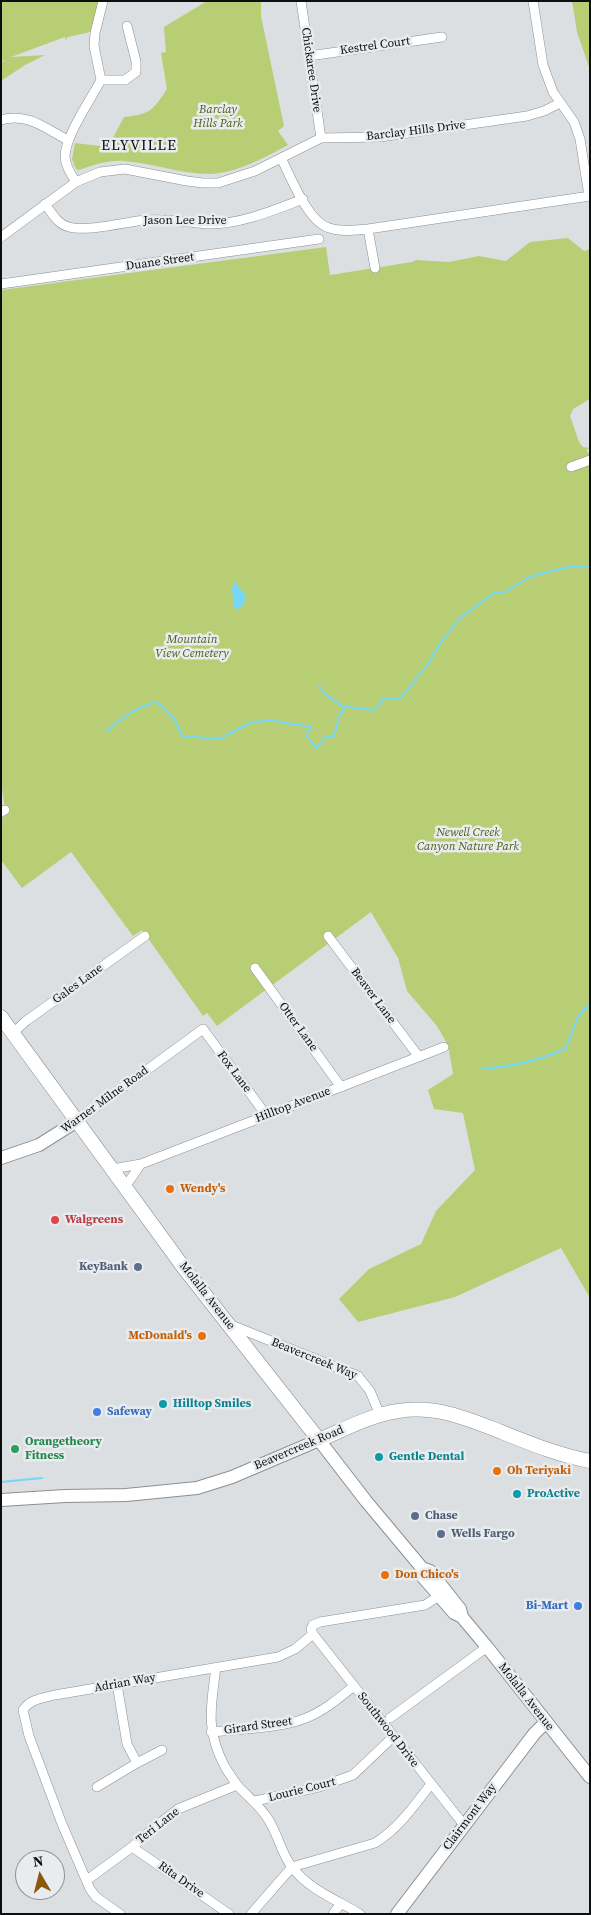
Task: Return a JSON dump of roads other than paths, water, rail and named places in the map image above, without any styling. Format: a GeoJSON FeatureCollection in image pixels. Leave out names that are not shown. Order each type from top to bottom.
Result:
{"type":"FeatureCollection","features":[{"type":"Feature","properties":{"kind":"main road","name":"Molalla Avenue"},"geometry":{"type":"LineString","coordinates":[[1,1017],[184,1268],[366,1501],[422,1568],[430,1570],[460,1609],[462,1617]]}},
{"type":"Feature","properties":{"kind":"main road","name":"Warner Milne Road"},"geometry":{"type":"LineString","coordinates":[[1,1158],[39,1145],[77,1121]]}},
{"type":"Feature","properties":{"kind":"main road","name":"Beavercreek Road"},"geometry":{"type":"LineString","coordinates":[[1,1500],[126,1495],[182,1490],[221,1481],[380,1415],[404,1410],[420,1409],[448,1413],[552,1451],[590,1462]]}},
{"type":"Feature","properties":{"kind":"main road","name":"Molalla Avenue"},"geometry":{"type":"LineString","coordinates":[[422,1568],[422,1576],[454,1613],[462,1617],[487,1647],[590,1778]]}},
{"type":"Feature","properties":{"kind":"main road","name":"Clairmont Way"},"geometry":{"type":"LineString","coordinates":[[397,1914],[534,1734],[546,1722]]}},
{"type":"Feature","properties":{"kind":"street"},"geometry":{"type":"LineString","coordinates":[[76,182],[66,164],[65,157],[68,140],[101,80],[94,46],[95,33],[103,1]]}},
{"type":"Feature","properties":{"kind":"street","name":"Chickaree Drive"},"geometry":{"type":"LineString","coordinates":[[301,1],[321,138]]}},
{"type":"Feature","properties":{"kind":"street"},"geometry":{"type":"LineString","coordinates":[[281,158],[312,216],[321,224],[330,228],[346,230],[368,229],[589,196],[580,139],[574,122],[553,92],[542,65],[533,1]]}},
{"type":"Feature","properties":{"kind":"street"},"geometry":{"type":"LineString","coordinates":[[101,80],[125,80],[136,72],[136,60],[127,26]]}},
{"type":"Feature","properties":{"kind":"street","name":"Kestrel Court"},"geometry":{"type":"LineString","coordinates":[[309,56],[442,37]]}},
{"type":"Feature","properties":{"kind":"street","name":"Barclay Hills Drive"},"geometry":{"type":"LineString","coordinates":[[1,237],[76,182],[100,172],[125,169],[186,181],[218,182],[244,175],[321,138],[380,137],[518,117],[544,111],[560,103]]}},
{"type":"Feature","properties":{"kind":"street"},"geometry":{"type":"LineString","coordinates":[[1,120],[13,117],[26,118],[68,140]]}},
{"type":"Feature","properties":{"kind":"street","name":"Jason Lee Drive"},"geometry":{"type":"LineString","coordinates":[[45,204],[60,223],[76,228],[167,219],[210,224],[231,222],[271,211],[303,199]]}},
{"type":"Feature","properties":{"kind":"street"},"geometry":{"type":"LineString","coordinates":[[368,229],[375,268]]}},
{"type":"Feature","properties":{"kind":"street","name":"Duane Street"},"geometry":{"type":"LineString","coordinates":[[1,284],[319,238]]}},
{"type":"Feature","properties":{"kind":"street"},"geometry":{"type":"LineString","coordinates":[[571,467],[590,460]]}},
{"type":"Feature","properties":{"kind":"street","name":"Gales Lane"},"geometry":{"type":"LineString","coordinates":[[13,1033],[26,1021],[145,936]]}},
{"type":"Feature","properties":{"kind":"street","name":"Beaver Lane"},"geometry":{"type":"LineString","coordinates":[[328,936],[419,1056]]}},
{"type":"Feature","properties":{"kind":"street","name":"Otter Lane"},"geometry":{"type":"LineString","coordinates":[[254,968],[341,1087]]}},
{"type":"Feature","properties":{"kind":"street","name":"Fox Lane"},"geometry":{"type":"LineString","coordinates":[[203,1029],[266,1115]]}},
{"type":"Feature","properties":{"kind":"street","name":"Warner Milne Road"},"geometry":{"type":"LineString","coordinates":[[77,1121],[203,1029]]}},
{"type":"Feature","properties":{"kind":"street","name":"Hilltop Avenue"},"geometry":{"type":"LineString","coordinates":[[112,1168],[141,1164],[444,1047]]}},
{"type":"Feature","properties":{"kind":"street"},"geometry":{"type":"LineString","coordinates":[[126,1187],[141,1164]]}},
{"type":"Feature","properties":{"kind":"street","name":"Beavercreek Way"},"geometry":{"type":"LineString","coordinates":[[229,1324],[361,1378],[370,1391],[380,1415]]}},
{"type":"Feature","properties":{"kind":"street","name":"Adrian Way"},"geometry":{"type":"LineString","coordinates":[[120,1914],[96,1897],[90,1889],[29,1736],[23,1710],[26,1705],[55,1695],[278,1657],[295,1649],[313,1634],[311,1629],[320,1622],[425,1605],[439,1596]]}},
{"type":"Feature","properties":{"kind":"street","name":"Southwood Drive"},"geometry":{"type":"LineString","coordinates":[[313,1634],[464,1825]]}},
{"type":"Feature","properties":{"kind":"street"},"geometry":{"type":"LineString","coordinates":[[390,1718],[487,1647]]}},
{"type":"Feature","properties":{"kind":"street"},"geometry":{"type":"LineString","coordinates":[[216,1667],[211,1710],[211,1732],[219,1755],[237,1785],[255,1801],[268,1817],[292,1867],[306,1882],[360,1914]]}},
{"type":"Feature","properties":{"kind":"street"},"geometry":{"type":"LineString","coordinates":[[117,1684],[128,1744],[137,1763]]}},
{"type":"Feature","properties":{"kind":"street","name":"Girard Street"},"geometry":{"type":"LineString","coordinates":[[211,1732],[281,1724],[304,1719],[328,1707],[354,1686]]}},
{"type":"Feature","properties":{"kind":"street","name":"Lourie Court"},"geometry":{"type":"LineString","coordinates":[[255,1801],[319,1787],[353,1775],[393,1737]]}},
{"type":"Feature","properties":{"kind":"street"},"geometry":{"type":"LineString","coordinates":[[97,1788],[162,1750]]}},
{"type":"Feature","properties":{"kind":"street"},"geometry":{"type":"LineString","coordinates":[[251,1914],[292,1867],[375,1843],[395,1829],[431,1784]]}},
{"type":"Feature","properties":{"kind":"street","name":"Teri Lane"},"geometry":{"type":"LineString","coordinates":[[87,1880],[132,1847],[157,1824],[178,1809],[237,1785]]}},
{"type":"Feature","properties":{"kind":"street","name":"Rita Drive"},"geometry":{"type":"LineString","coordinates":[[132,1847],[229,1914]]}},
{"type":"Feature","properties":{"kind":"street"},"geometry":{"type":"LineString","coordinates":[[333,1914],[341,1903]]}},
{"type":"Feature","properties":{"kind":"water"},"geometry":{"type":"Polygon","coordinates":[[[234,581],[246,596],[244,603],[239,609],[234,608],[232,590],[234,581]]]}},
{"type":"Feature","properties":{"kind":"waterway"},"geometry":{"type":"LineString","coordinates":[[319,686],[325,694],[342,706],[372,710],[379,706],[383,698],[400,699],[428,664],[441,642],[461,617],[494,593],[505,592],[529,577],[567,567],[590,567]]}},
{"type":"Feature","properties":{"kind":"waterway"},"geometry":{"type":"LineString","coordinates":[[107,731],[130,713],[156,702],[172,717],[178,725],[182,736],[219,739],[250,723],[268,720],[311,727],[306,736],[317,748],[325,737],[334,736],[340,714],[346,707]]}},
{"type":"Feature","properties":{"kind":"waterway"},"geometry":{"type":"LineString","coordinates":[[483,1069],[525,1062],[566,1048],[578,1016],[590,1004]]}},
{"type":"Feature","properties":{"kind":"waterway"},"geometry":{"type":"LineString","coordinates":[[1,1482],[42,1478]]}},
{"type":"Feature","properties":{"kind":"place","name":"Wendy's"},"geometry":{"type":"Point","coordinates":[170,1189]}},
{"type":"Feature","properties":{"kind":"place","name":"Walgreens"},"geometry":{"type":"Point","coordinates":[55,1220]}},
{"type":"Feature","properties":{"kind":"place","name":"KeyBank"},"geometry":{"type":"Point","coordinates":[138,1267]}},
{"type":"Feature","properties":{"kind":"place","name":"McDonald's"},"geometry":{"type":"Point","coordinates":[202,1336]}},
{"type":"Feature","properties":{"kind":"place","name":"Hilltop Smiles"},"geometry":{"type":"Point","coordinates":[163,1404]}},
{"type":"Feature","properties":{"kind":"place","name":"Safeway"},"geometry":{"type":"Point","coordinates":[97,1412]}},
{"type":"Feature","properties":{"kind":"place","name":"Orangetheory Fitness"},"geometry":{"type":"Point","coordinates":[15,1449]}},
{"type":"Feature","properties":{"kind":"place","name":"Gentle Dental"},"geometry":{"type":"Point","coordinates":[379,1457]}},
{"type":"Feature","properties":{"kind":"place","name":"Oh Teriyaki"},"geometry":{"type":"Point","coordinates":[497,1471]}},
{"type":"Feature","properties":{"kind":"place","name":"ProActive"},"geometry":{"type":"Point","coordinates":[517,1494]}},
{"type":"Feature","properties":{"kind":"place","name":"Chase"},"geometry":{"type":"Point","coordinates":[415,1516]}},
{"type":"Feature","properties":{"kind":"place","name":"Wells Fargo"},"geometry":{"type":"Point","coordinates":[441,1534]}},
{"type":"Feature","properties":{"kind":"place","name":"Don Chico's"},"geometry":{"type":"Point","coordinates":[385,1575]}},
{"type":"Feature","properties":{"kind":"place","name":"Bi-Mart"},"geometry":{"type":"Point","coordinates":[578,1606]}},
{"type":"Feature","properties":{"kind":"district","name":"ELYVILLE"},"geometry":{"type":"Point","coordinates":[139,146]}},
{"type":"Feature","properties":{"kind":"park label","name":"Barclay Hills Park"},"geometry":{"type":"Point","coordinates":[218,117]}},
{"type":"Feature","properties":{"kind":"park label","name":"Mountain View Cemetery"},"geometry":{"type":"Point","coordinates":[192,647]}},
{"type":"Feature","properties":{"kind":"park label","name":"Newell Creek Canyon Nature Park"},"geometry":{"type":"Point","coordinates":[468,840]}}]}
